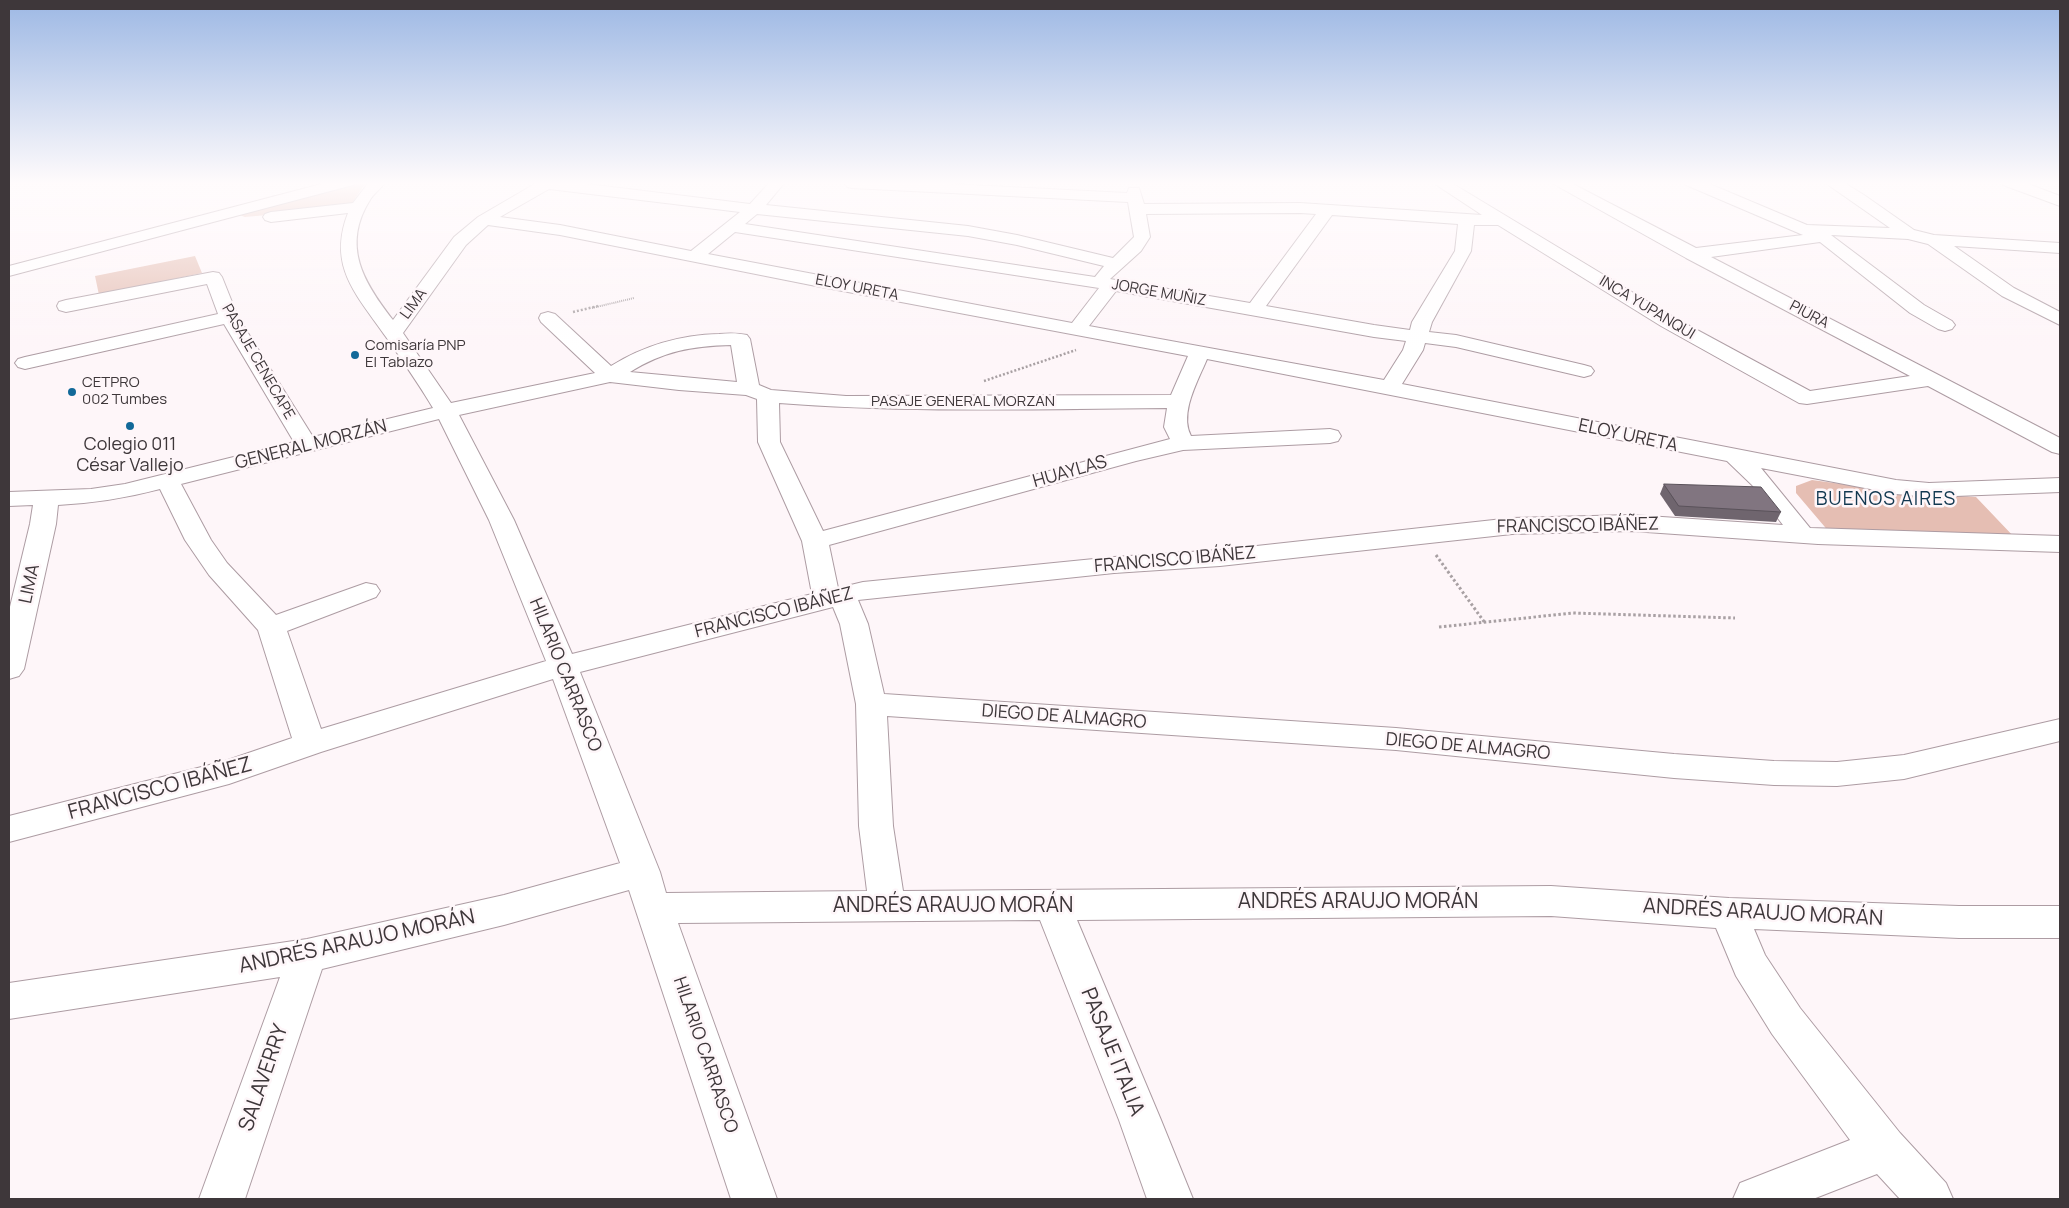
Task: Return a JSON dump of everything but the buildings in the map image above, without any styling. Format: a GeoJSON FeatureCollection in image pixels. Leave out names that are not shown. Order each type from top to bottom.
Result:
{"type":"FeatureCollection","features":[{"type":"Feature","properties":{"kind":"street"},"geometry":{"type":"LineString","coordinates":[[9,270],[132,238]]}},
{"type":"Feature","properties":{"kind":"street","name":"HILARIO CARRASCO"},"geometry":{"type":"LineString","coordinates":[[348,238],[348,259],[353,276],[362,292],[445,411],[459,435],[506,530],[563,666],[642,872],[754,1199]]}},
{"type":"Feature","properties":{"kind":"street","name":"LIMA"},"geometry":{"type":"LineString","coordinates":[[393,334],[463,238]]}},
{"type":"Feature","properties":{"kind":"street","name":"ELOY URETA"},"geometry":{"type":"LineString","coordinates":[[602,238],[1076,330],[1390,387],[1736,457],[1904,488],[1929,490],[2060,485]]}},
{"type":"Feature","properties":{"kind":"street"},"geometry":{"type":"LineString","coordinates":[[694,257],[718,238]]}},
{"type":"Feature","properties":{"kind":"street","name":"JORGE MUÑIZ"},"geometry":{"type":"LineString","coordinates":[[807,238],[1104,284],[1374,331],[1456,341],[1584,371]]}},
{"type":"Feature","properties":{"kind":"street","name":"JORGE MUÑIZ"},"geometry":{"type":"LineString","coordinates":[[1008,238],[1117,264]]}},
{"type":"Feature","properties":{"kind":"street"},"geometry":{"type":"LineString","coordinates":[[1076,330],[1117,264],[1135,247],[1140,238]]}},
{"type":"Feature","properties":{"kind":"street"},"geometry":{"type":"LineString","coordinates":[[1254,310],[1306,238]]}},
{"type":"Feature","properties":{"kind":"street"},"geometry":{"type":"LineString","coordinates":[[1390,387],[1413,350],[1422,322],[1463,251],[1465,238]]}},
{"type":"Feature","properties":{"kind":"street","name":"INCA YUPANQUI"},"geometry":{"type":"LineString","coordinates":[[1530,238],[1668,322],[1807,398],[1930,379]]}},
{"type":"Feature","properties":{"kind":"street","name":"PIURA"},"geometry":{"type":"LineString","coordinates":[[1663,238],[1930,379],[2054,440]]}},
{"type":"Feature","properties":{"kind":"street"},"geometry":{"type":"LineString","coordinates":[[1692,254],[1812,238]]}},
{"type":"Feature","properties":{"kind":"street"},"geometry":{"type":"LineString","coordinates":[[1825,238],[1917,309],[1945,326]]}},
{"type":"Feature","properties":{"kind":"street"},"geometry":{"type":"LineString","coordinates":[[1927,238],[2060,248]]}},
{"type":"Feature","properties":{"kind":"street"},"geometry":{"type":"LineString","coordinates":[[1934,240],[2008,292],[2060,319]]}},
{"type":"Feature","properties":{"kind":"street","name":"PASAJE CENECAPE"},"geometry":{"type":"LineString","coordinates":[[66,306],[213,277],[229,317],[307,445]]}},
{"type":"Feature","properties":{"kind":"street"},"geometry":{"type":"LineString","coordinates":[[25,363],[229,317]]}},
{"type":"Feature","properties":{"kind":"street"},"geometry":{"type":"LineString","coordinates":[[548,318],[610,376],[640,357],[680,343],[698,340],[740,339],[758,392],[769,442],[814,541],[835,598],[854,624],[871,704],[876,826],[887,906]]}},
{"type":"Feature","properties":{"kind":"street"},"geometry":{"type":"LineString","coordinates":[[1183,443],[1175,427],[1179,401],[1199,353]]}},
{"type":"Feature","properties":{"kind":"street","name":"GENERAL MORZÁN"},"geometry":{"type":"LineString","coordinates":[[9,499],[91,496],[168,481],[445,411],[610,376]]}},
{"type":"Feature","properties":{"kind":"street","name":"PASAJE GENERAL MORZAN"},"geometry":{"type":"LineString","coordinates":[[610,376],[846,402],[919,404],[1179,401]]}},
{"type":"Feature","properties":{"kind":"street","name":"HUAYLAS"},"geometry":{"type":"LineString","coordinates":[[814,541],[1030,484],[1131,455],[1183,443],[1330,436]]}},
{"type":"Feature","properties":{"kind":"street"},"geometry":{"type":"LineString","coordinates":[[1736,457],[1760,480],[1803,535]]}},
{"type":"Feature","properties":{"kind":"street"},"geometry":{"type":"LineString","coordinates":[[168,481],[198,540],[218,569],[272,627],[310,744]]}},
{"type":"Feature","properties":{"kind":"street","name":"LIMA"},"geometry":{"type":"LineString","coordinates":[[9,669],[43,524],[46,498]]}},
{"type":"Feature","properties":{"kind":"street","name":"FRANCISCO IBÁÑEZ"},"geometry":{"type":"LineString","coordinates":[[9,829],[230,772],[310,744],[563,666],[863,590],[1114,565],[1220,558],[1420,534],[1512,526],[1632,523],[1803,535],[2060,544]]}},
{"type":"Feature","properties":{"kind":"street"},"geometry":{"type":"LineString","coordinates":[[272,627],[366,591]]}},
{"type":"Feature","properties":{"kind":"street","name":"DIEGO DE ALMAGRO"},"geometry":{"type":"LineString","coordinates":[[871,704],[1396,739],[1674,766],[1774,773],[1837,774],[1904,767],[2060,730]]}},
{"type":"Feature","properties":{"kind":"street","name":"ANDRÉS ARAUJO MORÁN"},"geometry":{"type":"LineString","coordinates":[[9,1000],[98,989],[307,956],[504,910],[642,872]]}},
{"type":"Feature","properties":{"kind":"street","name":"ANDRÉS ARAUJO MORÁN"},"geometry":{"type":"LineString","coordinates":[[655,908],[1551,901],[1729,913],[1959,922],[2060,922]]}},
{"type":"Feature","properties":{"kind":"street","name":"PASAJE ITALIA"},"geometry":{"type":"LineString","coordinates":[[1052,905],[1140,1120],[1170,1199]]}},
{"type":"Feature","properties":{"kind":"street"},"geometry":{"type":"LineString","coordinates":[[1729,913],[1750,964],[1786,1021],[1884,1149],[1930,1199]]}},
{"type":"Feature","properties":{"kind":"street","name":"SALAVERRY"},"geometry":{"type":"LineString","coordinates":[[222,1199],[307,956]]}},
{"type":"Feature","properties":{"kind":"street"},"geometry":{"type":"LineString","coordinates":[[1756,1199],[1884,1149]]}},
{"type":"Feature","properties":{"kind":"path"},"geometry":{"type":"LineString","coordinates":[[548,318],[634,298]]}},
{"type":"Feature","properties":{"kind":"path"},"geometry":{"type":"LineString","coordinates":[[980,382],[1117,337]]}},
{"type":"Feature","properties":{"kind":"path"},"geometry":{"type":"LineString","coordinates":[[1420,534],[1486,624]]}},
{"type":"Feature","properties":{"kind":"path"},"geometry":{"type":"LineString","coordinates":[[1439,627],[1486,624],[1573,613],[1735,618]]}},
{"type":"Feature","properties":{"kind":"shaded area"},"geometry":{"type":"Polygon","coordinates":[[[195,256],[202,273],[99,295],[95,276],[195,256]]]}},
{"type":"Feature","properties":{"kind":"shaded area"},"geometry":{"type":"Polygon","coordinates":[[[1812,480],[1900,492],[1976,497],[2016,539],[1830,533],[1796,493],[1796,486],[1812,480]]]}},
{"type":"Feature","properties":{"kind":"place","name":"Comisaría PNP El Tablazo"},"geometry":{"type":"Point","coordinates":[355,355]}},
{"type":"Feature","properties":{"kind":"place","name":"CETPRO 002 Tumbes"},"geometry":{"type":"Point","coordinates":[72,392]}},
{"type":"Feature","properties":{"kind":"place","name":"Colegio 011 César Vallejo"},"geometry":{"type":"Point","coordinates":[130,426]}},
{"type":"Feature","properties":{"kind":"district","name":"BUENOS AIRES"},"geometry":{"type":"Point","coordinates":[1886,500]}}]}
